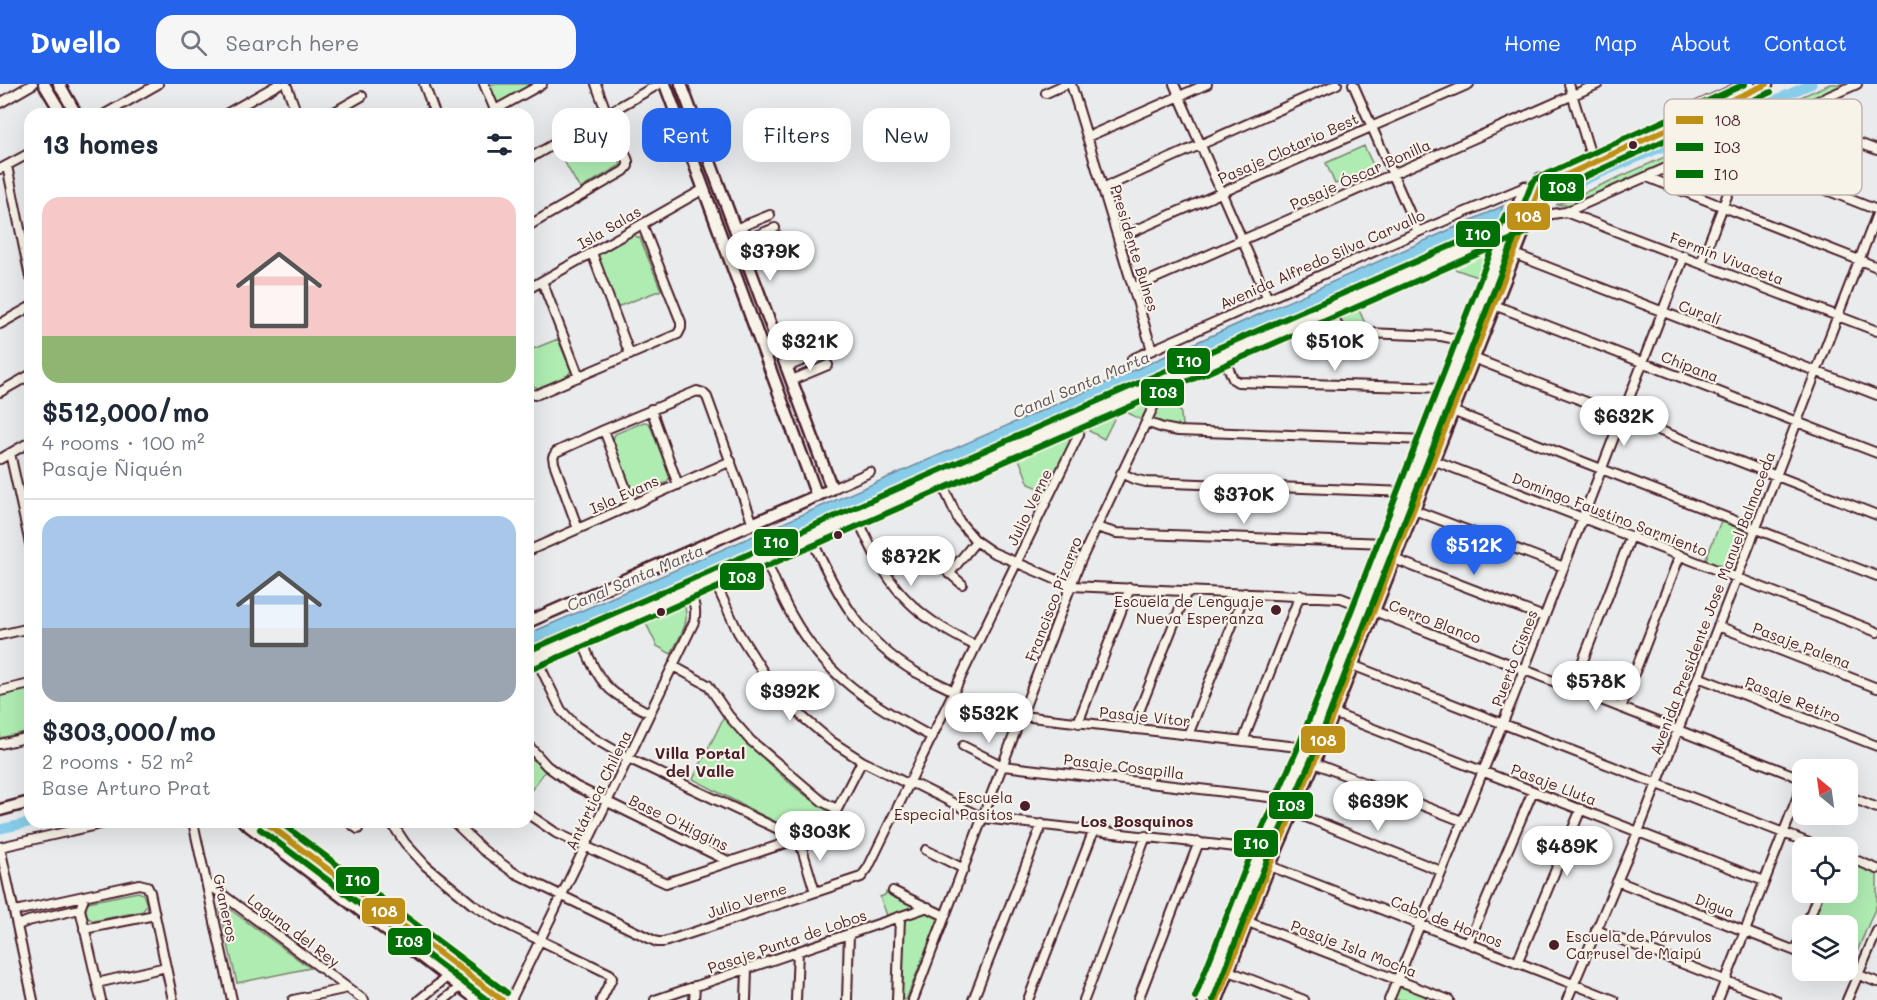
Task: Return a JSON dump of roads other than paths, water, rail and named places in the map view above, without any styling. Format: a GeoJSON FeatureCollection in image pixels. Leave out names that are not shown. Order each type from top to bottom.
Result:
{"type":"FeatureCollection","features":[{"type":"Feature","properties":{"kind":"street"},"geometry":{"type":"LineString","coordinates":[[0,103],[33,84]]}},
{"type":"Feature","properties":{"kind":"street"},"geometry":{"type":"LineString","coordinates":[[44,84],[58,108]]}},
{"type":"Feature","properties":{"kind":"street"},"geometry":{"type":"LineString","coordinates":[[59,84],[73,108]]}},
{"type":"Feature","properties":{"kind":"street"},"geometry":{"type":"LineString","coordinates":[[116,108],[158,84]]}},
{"type":"Feature","properties":{"kind":"street"},"geometry":{"type":"LineString","coordinates":[[241,108],[279,84]]}},
{"type":"Feature","properties":{"kind":"street"},"geometry":{"type":"LineString","coordinates":[[286,84],[295,108]]}},
{"type":"Feature","properties":{"kind":"street"},"geometry":{"type":"LineString","coordinates":[[424,84],[433,108]]}},
{"type":"Feature","properties":{"kind":"street"},"geometry":{"type":"LineString","coordinates":[[484,84],[494,108]]}},
{"type":"Feature","properties":{"kind":"street"},"geometry":{"type":"LineString","coordinates":[[499,108],[541,84]]}},
{"type":"Feature","properties":{"kind":"street"},"geometry":{"type":"LineString","coordinates":[[596,84],[605,108]]}},
{"type":"Feature","properties":{"kind":"street"},"geometry":{"type":"LineString","coordinates":[[617,108],[659,84]]}},
{"type":"Feature","properties":{"kind":"street"},"geometry":{"type":"LineString","coordinates":[[665,84],[817,496]]}},
{"type":"Feature","properties":{"kind":"street"},"geometry":{"type":"LineString","coordinates":[[681,84],[832,489]]}},
{"type":"Feature","properties":{"kind":"street"},"geometry":{"type":"LineString","coordinates":[[1046,93],[1066,84]]}},
{"type":"Feature","properties":{"kind":"street","name":"Presidente Bulnes"},"geometry":{"type":"LineString","coordinates":[[1071,84],[1152,350]]}},
{"type":"Feature","properties":{"kind":"street"},"geometry":{"type":"LineString","coordinates":[[1174,84],[1268,299]]}},
{"type":"Feature","properties":{"kind":"street"},"geometry":{"type":"LineString","coordinates":[[1087,137],[1207,84]]}},
{"type":"Feature","properties":{"kind":"street"},"geometry":{"type":"LineString","coordinates":[[1102,188],[1337,84]]}},
{"type":"Feature","properties":{"kind":"street"},"geometry":{"type":"LineString","coordinates":[[1353,84],[1418,232]]}},
{"type":"Feature","properties":{"kind":"street","name":"Pasaje Clotario Best"},"geometry":{"type":"LineString","coordinates":[[1118,238],[1469,84]]}},
{"type":"Feature","properties":{"kind":"street"},"geometry":{"type":"LineString","coordinates":[[1569,84],[1592,160]]}},
{"type":"Feature","properties":{"kind":"street","name":"Pasaje Óscar Bonilla"},"geometry":{"type":"LineString","coordinates":[[1133,288],[1598,84]]}},
{"type":"Feature","properties":{"kind":"street","name":"Avenida Alfredo Silva Carvallo"},"geometry":{"type":"LineString","coordinates":[[1718,99],[1749,84]]}},
{"type":"Feature","properties":{"kind":"street","name":"Avenida Alfredo Silva Carvallo"},"geometry":{"type":"LineString","coordinates":[[1732,99],[1767,84]]}},
{"type":"Feature","properties":{"kind":"street"},"geometry":{"type":"LineString","coordinates":[[1823,99],[1857,84]]}},
{"type":"Feature","properties":{"kind":"street"},"geometry":{"type":"LineString","coordinates":[[341,108],[362,96]]}},
{"type":"Feature","properties":{"kind":"street","name":"Avenida Alfredo Silva Carvallo"},"geometry":{"type":"LineString","coordinates":[[1132,359],[1418,232],[1525,187],[1539,186],[1664,125]]}},
{"type":"Feature","properties":{"kind":"street","name":"Avenida Alfredo Silva Carvallo"},"geometry":{"type":"LineString","coordinates":[[1592,160],[1664,129]]}},
{"type":"Feature","properties":{"kind":"street"},"geometry":{"type":"LineString","coordinates":[[1862,144],[1877,150]]}},
{"type":"Feature","properties":{"kind":"street"},"geometry":{"type":"LineString","coordinates":[[534,156],[552,145]]}},
{"type":"Feature","properties":{"kind":"street"},"geometry":{"type":"LineString","coordinates":[[24,156],[4,167],[24,252]]}},
{"type":"Feature","properties":{"kind":"street"},"geometry":{"type":"LineString","coordinates":[[534,223],[624,171],[628,162]]}},
{"type":"Feature","properties":{"kind":"street"},"geometry":{"type":"LineString","coordinates":[[534,658],[940,479],[1080,420],[1509,227],[1528,219],[1566,212],[1664,169]]}},
{"type":"Feature","properties":{"kind":"street"},"geometry":{"type":"LineString","coordinates":[[1647,177],[1664,184]]}},
{"type":"Feature","properties":{"kind":"street"},"geometry":{"type":"LineString","coordinates":[[1217,1000],[1374,612],[1539,186]]}},
{"type":"Feature","properties":{"kind":"street"},"geometry":{"type":"LineString","coordinates":[[1203,1000],[1262,850],[1307,748],[1525,187]]}},
{"type":"Feature","properties":{"kind":"street","name":"Isla Salas"},"geometry":{"type":"LineString","coordinates":[[534,286],[704,189]]}},
{"type":"Feature","properties":{"kind":"street"},"geometry":{"type":"LineString","coordinates":[[1693,195],[1877,267]]}},
{"type":"Feature","properties":{"kind":"street"},"geometry":{"type":"LineString","coordinates":[[1701,263],[1728,195]]}},
{"type":"Feature","properties":{"kind":"street"},"geometry":{"type":"LineString","coordinates":[[1835,195],[1877,212]]}},
{"type":"Feature","properties":{"kind":"street","name":"Fermín Vivaceta"},"geometry":{"type":"LineString","coordinates":[[1566,212],[1877,331]]}},
{"type":"Feature","properties":{"kind":"street","name":"Avenida Presidente Jose Manuel Balmaceda"},"geometry":{"type":"LineString","coordinates":[[1567,1000],[1638,832],[1877,212]]}},
{"type":"Feature","properties":{"kind":"street"},"geometry":{"type":"LineString","coordinates":[[735,229],[770,215]]}},
{"type":"Feature","properties":{"kind":"street"},"geometry":{"type":"LineString","coordinates":[[534,394],[675,337],[680,331],[681,325],[642,224]]}},
{"type":"Feature","properties":{"kind":"street"},"geometry":{"type":"LineString","coordinates":[[740,242],[775,228]]}},
{"type":"Feature","properties":{"kind":"street"},"geometry":{"type":"LineString","coordinates":[[592,253],[630,355]]}},
{"type":"Feature","properties":{"kind":"street","name":"Curalí"},"geometry":{"type":"LineString","coordinates":[[1514,254],[1877,395]]}},
{"type":"Feature","properties":{"kind":"street","name":"Puerto Cisnes"},"geometry":{"type":"LineString","coordinates":[[1389,1000],[1503,723],[1684,256]]}},
{"type":"Feature","properties":{"kind":"street"},"geometry":{"type":"LineString","coordinates":[[542,281],[579,377]]}},
{"type":"Feature","properties":{"kind":"street","name":"Chipana"},"geometry":{"type":"LineString","coordinates":[[1494,305],[1877,453]]}},
{"type":"Feature","properties":{"kind":"street"},"geometry":{"type":"LineString","coordinates":[[1329,309],[1343,332],[1448,336],[1466,340]]}},
{"type":"Feature","properties":{"kind":"street"},"geometry":{"type":"LineString","coordinates":[[0,324],[24,310]]}},
{"type":"Feature","properties":{"kind":"street"},"geometry":{"type":"LineString","coordinates":[[787,367],[823,352]]}},
{"type":"Feature","properties":{"kind":"street"},"geometry":{"type":"LineString","coordinates":[[1223,355],[1233,379],[1238,382],[1448,388]]}},
{"type":"Feature","properties":{"kind":"street"},"geometry":{"type":"LineString","coordinates":[[1473,358],[1877,515]]}},
{"type":"Feature","properties":{"kind":"street"},"geometry":{"type":"LineString","coordinates":[[792,380],[828,365]]}},
{"type":"Feature","properties":{"kind":"street"},"geometry":{"type":"LineString","coordinates":[[0,392],[24,378]]}},
{"type":"Feature","properties":{"kind":"street","name":"Francisco Pizarro"},"geometry":{"type":"LineString","coordinates":[[913,1000],[1071,586],[1096,527],[1166,380]]}},
{"type":"Feature","properties":{"kind":"street"},"geometry":{"type":"LineString","coordinates":[[578,529],[554,463],[553,458],[558,450],[697,391],[707,397],[753,524]]}},
{"type":"Feature","properties":{"kind":"street"},"geometry":{"type":"LineString","coordinates":[[651,410],[678,485]]}},
{"type":"Feature","properties":{"kind":"street"},"geometry":{"type":"LineString","coordinates":[[1452,411],[1877,576]]}},
{"type":"Feature","properties":{"kind":"street","name":"Julio Verne"},"geometry":{"type":"LineString","coordinates":[[460,828],[502,865],[660,942],[864,874],[1079,434],[1080,420]]}},
{"type":"Feature","properties":{"kind":"street"},"geometry":{"type":"LineString","coordinates":[[1146,422],[1178,431],[1428,440]]}},
{"type":"Feature","properties":{"kind":"street"},"geometry":{"type":"LineString","coordinates":[[604,430],[632,505]]}},
{"type":"Feature","properties":{"kind":"street"},"geometry":{"type":"LineString","coordinates":[[0,459],[24,445]]}},
{"type":"Feature","properties":{"kind":"street"},"geometry":{"type":"LineString","coordinates":[[10,453],[24,516]]}},
{"type":"Feature","properties":{"kind":"street","name":"Domingo Faustino Sarmiento"},"geometry":{"type":"LineString","coordinates":[[1433,460],[1877,632]]}},
{"type":"Feature","properties":{"kind":"street","name":"Isla Evans"},"geometry":{"type":"LineString","coordinates":[[534,548],[731,461]]}},
{"type":"Feature","properties":{"kind":"street"},"geometry":{"type":"LineString","coordinates":[[534,619],[870,472]]}},
{"type":"Feature","properties":{"kind":"street"},"geometry":{"type":"LineString","coordinates":[[1121,473],[1146,482],[1407,492]]}},
{"type":"Feature","properties":{"kind":"street","name":"Cerro Blanco"},"geometry":{"type":"LineString","coordinates":[[940,479],[959,521],[976,541],[993,552],[1071,586],[1337,597],[1792,775]]}},
{"type":"Feature","properties":{"kind":"street"},"geometry":{"type":"LineString","coordinates":[[1414,510],[1563,567]]}},
{"type":"Feature","properties":{"kind":"street"},"geometry":{"type":"LineString","coordinates":[[857,517],[879,564],[905,599],[939,627],[976,646]]}},
{"type":"Feature","properties":{"kind":"street"},"geometry":{"type":"LineString","coordinates":[[1096,527],[1116,533],[1387,543]]}},
{"type":"Feature","properties":{"kind":"street"},"geometry":{"type":"LineString","coordinates":[[1572,689],[1631,536]]}},
{"type":"Feature","properties":{"kind":"street"},"geometry":{"type":"LineString","coordinates":[[811,537],[842,601],[869,635],[904,664],[954,691]]}},
{"type":"Feature","properties":{"kind":"street"},"geometry":{"type":"LineString","coordinates":[[949,574],[976,541]]}},
{"type":"Feature","properties":{"kind":"street"},"geometry":{"type":"LineString","coordinates":[[924,545],[949,574],[962,584]]}},
{"type":"Feature","properties":{"kind":"street"},"geometry":{"type":"LineString","coordinates":[[1621,708],[1680,555]]}},
{"type":"Feature","properties":{"kind":"street"},"geometry":{"type":"LineString","coordinates":[[765,558],[791,615],[823,660],[862,696],[932,737]]}},
{"type":"Feature","properties":{"kind":"street"},"geometry":{"type":"LineString","coordinates":[[1394,559],[1544,617]]}},
{"type":"Feature","properties":{"kind":"street"},"geometry":{"type":"LineString","coordinates":[[714,580],[738,632],[776,689],[819,732],[862,761],[983,818],[1262,850]]}},
{"type":"Feature","properties":{"kind":"street"},"geometry":{"type":"LineString","coordinates":[[1078,723],[1130,588]]}},
{"type":"Feature","properties":{"kind":"street","name":"Antártica Chilena"},"geometry":{"type":"LineString","coordinates":[[511,1000],[694,622],[695,605],[689,591]]}},
{"type":"Feature","properties":{"kind":"street"},"geometry":{"type":"LineString","coordinates":[[1132,729],[1188,591]]}},
{"type":"Feature","properties":{"kind":"street"},"geometry":{"type":"LineString","coordinates":[[1188,735],[1245,593]]}},
{"type":"Feature","properties":{"kind":"street"},"geometry":{"type":"LineString","coordinates":[[1243,741],[1300,596]]}},
{"type":"Feature","properties":{"kind":"street","name":"Pasaje Palena"},"geometry":{"type":"LineString","coordinates":[[1718,626],[1877,688]]}},
{"type":"Feature","properties":{"kind":"street"},"geometry":{"type":"LineString","coordinates":[[0,635],[24,629]]}},
{"type":"Feature","properties":{"kind":"street"},"geometry":{"type":"LineString","coordinates":[[580,638],[591,662],[607,687],[649,713]]}},
{"type":"Feature","properties":{"kind":"street"},"geometry":{"type":"LineString","coordinates":[[534,663],[568,718],[595,740],[799,839],[815,892]]}},
{"type":"Feature","properties":{"kind":"street"},"geometry":{"type":"LineString","coordinates":[[1353,665],[1796,837]]}},
{"type":"Feature","properties":{"kind":"street"},"geometry":{"type":"LineString","coordinates":[[673,666],[708,685],[729,716],[750,741],[823,802],[837,809]]}},
{"type":"Feature","properties":{"kind":"street","name":"Pasaje Retiro"},"geometry":{"type":"LineString","coordinates":[[1698,677],[1877,746]]}},
{"type":"Feature","properties":{"kind":"street"},"geometry":{"type":"LineString","coordinates":[[0,691],[24,685]]}},
{"type":"Feature","properties":{"kind":"street","name":"Pasaje Vítor"},"geometry":{"type":"LineString","coordinates":[[983,700],[1022,716],[1307,748]]}},
{"type":"Feature","properties":{"kind":"street","name":"Pasaje Lluta"},"geometry":{"type":"LineString","coordinates":[[1334,713],[1764,881]]}},
{"type":"Feature","properties":{"kind":"street"},"geometry":{"type":"LineString","coordinates":[[0,744],[24,738]]}},
{"type":"Feature","properties":{"kind":"street","name":"Pasaje Cosapilla"},"geometry":{"type":"LineString","coordinates":[[963,746],[1003,766],[1285,799]]}},
{"type":"Feature","properties":{"kind":"street","name":"Base O'Higgins"},"geometry":{"type":"LineString","coordinates":[[534,754],[559,776],[730,862]]}},
{"type":"Feature","properties":{"kind":"street"},"geometry":{"type":"LineString","coordinates":[[534,818],[556,833],[666,884],[822,831],[828,827],[862,761]]}},
{"type":"Feature","properties":{"kind":"street"},"geometry":{"type":"LineString","coordinates":[[1314,763],[1462,821]]}},
{"type":"Feature","properties":{"kind":"street"},"geometry":{"type":"LineString","coordinates":[[1468,943],[1533,790]]}},
{"type":"Feature","properties":{"kind":"street"},"geometry":{"type":"LineString","coordinates":[[1858,800],[1877,808]]}},
{"type":"Feature","properties":{"kind":"street"},"geometry":{"type":"LineString","coordinates":[[0,810],[24,804]]}},
{"type":"Feature","properties":{"kind":"street"},"geometry":{"type":"LineString","coordinates":[[1517,963],[1581,809]]}},
{"type":"Feature","properties":{"kind":"street"},"geometry":{"type":"LineString","coordinates":[[1718,1000],[1792,811]]}},
{"type":"Feature","properties":{"kind":"street"},"geometry":{"type":"LineString","coordinates":[[1293,812],[1441,871]]}},
{"type":"Feature","properties":{"kind":"street"},"geometry":{"type":"LineString","coordinates":[[974,1000],[1042,824]]}},
{"type":"Feature","properties":{"kind":"street"},"geometry":{"type":"LineString","coordinates":[[32,1000],[0,847],[84,828]]}},
{"type":"Feature","properties":{"kind":"street","name":"Graneros"},"geometry":{"type":"LineString","coordinates":[[194,828],[232,1000]]}},
{"type":"Feature","properties":{"kind":"street"},"geometry":{"type":"LineString","coordinates":[[252,828],[478,1000]]}},
{"type":"Feature","properties":{"kind":"street"},"geometry":{"type":"LineString","coordinates":[[273,828],[502,1000]]}},
{"type":"Feature","properties":{"kind":"street"},"geometry":{"type":"LineString","coordinates":[[395,828],[420,860],[459,895],[491,916],[610,974],[612,978],[601,1000]]}},
{"type":"Feature","properties":{"kind":"street"},"geometry":{"type":"LineString","coordinates":[[1029,1000],[1094,831]]}},
{"type":"Feature","properties":{"kind":"street"},"geometry":{"type":"LineString","coordinates":[[1084,1000],[1146,836]]}},
{"type":"Feature","properties":{"kind":"street"},"geometry":{"type":"LineString","coordinates":[[1138,1000],[1199,842]]}},
{"type":"Feature","properties":{"kind":"street"},"geometry":{"type":"LineString","coordinates":[[926,850],[963,868]]}},
{"type":"Feature","properties":{"kind":"street"},"geometry":{"type":"LineString","coordinates":[[1858,861],[1877,869]]}},
{"type":"Feature","properties":{"kind":"street","name":"Cabo de Hornos"},"geometry":{"type":"LineString","coordinates":[[1270,866],[1614,1000]]}},
{"type":"Feature","properties":{"kind":"street","name":"Digua"},"geometry":{"type":"LineString","coordinates":[[1617,881],[1792,949]]}},
{"type":"Feature","properties":{"kind":"street","name":"Laguna del Rey"},"geometry":{"type":"LineString","coordinates":[[207,883],[364,1000]]}},
{"type":"Feature","properties":{"kind":"street"},"geometry":{"type":"LineString","coordinates":[[15,911],[139,884],[147,886],[173,1000]]}},
{"type":"Feature","properties":{"kind":"street"},"geometry":{"type":"LineString","coordinates":[[893,891],[945,916]]}},
{"type":"Feature","properties":{"kind":"street"},"geometry":{"type":"LineString","coordinates":[[85,896],[80,909],[101,1000]]}},
{"type":"Feature","properties":{"kind":"street"},"geometry":{"type":"LineString","coordinates":[[213,911],[218,903],[228,898]]}},
{"type":"Feature","properties":{"kind":"street","name":"Pasaje Punta de Lobos"},"geometry":{"type":"LineString","coordinates":[[655,1000],[928,908]]}},
{"type":"Feature","properties":{"kind":"street"},"geometry":{"type":"LineString","coordinates":[[18,925],[80,909]]}},
{"type":"Feature","properties":{"kind":"street"},"geometry":{"type":"LineString","coordinates":[[84,929],[155,915]]}},
{"type":"Feature","properties":{"kind":"street"},"geometry":{"type":"LineString","coordinates":[[897,1000],[900,917]]}},
{"type":"Feature","properties":{"kind":"street","name":"Pasaje Isla Mocha"},"geometry":{"type":"LineString","coordinates":[[1248,922],[1449,1000]]}},
{"type":"Feature","properties":{"kind":"street"},"geometry":{"type":"LineString","coordinates":[[1596,930],[1776,1000]]}},
{"type":"Feature","properties":{"kind":"street"},"geometry":{"type":"LineString","coordinates":[[1877,931],[1858,975],[1877,982]]}},
{"type":"Feature","properties":{"kind":"street"},"geometry":{"type":"LineString","coordinates":[[847,1000],[849,934]]}},
{"type":"Feature","properties":{"kind":"street"},"geometry":{"type":"LineString","coordinates":[[796,1000],[798,951]]}},
{"type":"Feature","properties":{"kind":"street"},"geometry":{"type":"LineString","coordinates":[[97,983],[166,967]]}},
{"type":"Feature","properties":{"kind":"street"},"geometry":{"type":"LineString","coordinates":[[746,1000],[747,969]]}},
{"type":"Feature","properties":{"kind":"street"},"geometry":{"type":"LineString","coordinates":[[1229,971],[1304,1000]]}},
{"type":"Feature","properties":{"kind":"street"},"geometry":{"type":"LineString","coordinates":[[419,1000],[447,977]]}},
{"type":"Feature","properties":{"kind":"street"},"geometry":{"type":"LineString","coordinates":[[1848,1000],[1856,981]]}},
{"type":"Feature","properties":{"kind":"street"},"geometry":{"type":"LineString","coordinates":[[694,1000],[695,986]]}},
{"type":"Feature","properties":{"kind":"street"},"geometry":{"type":"LineString","coordinates":[[444,1000],[460,987]]}},
{"type":"Feature","properties":{"kind":"street"},"geometry":{"type":"LineString","coordinates":[[293,1000],[348,988]]}},
{"type":"Feature","properties":{"kind":"water"},"geometry":{"type":"Polygon","coordinates":[[[1503,206],[1496,222],[1119,390],[534,643],[534,631],[1114,379],[1503,206]]]}},
{"type":"Feature","properties":{"kind":"waterway","name":"Canal Santa Marta"},"geometry":{"type":"LineString","coordinates":[[1777,99],[1812,84]]}},
{"type":"Feature","properties":{"kind":"waterway","name":"Canal Santa Marta"},"geometry":{"type":"LineString","coordinates":[[1488,221],[1664,147]]}},
{"type":"Feature","properties":{"kind":"waterway","name":"Canal Santa Marta"},"geometry":{"type":"LineString","coordinates":[[0,829],[24,824]]}},
{"type":"Feature","properties":{"kind":"place","name":"Escuela de Lenguaje Nueva Esperanza"},"geometry":{"type":"Point","coordinates":[1276,610]}},
{"type":"Feature","properties":{"kind":"place","name":"Escuela Especial Pasitos"},"geometry":{"type":"Point","coordinates":[1025,806]}},
{"type":"Feature","properties":{"kind":"place","name":"Escuela de Párvulos Carrusel de Maipú"},"geometry":{"type":"Point","coordinates":[1554,945]}},
{"type":"Feature","properties":{"kind":"district","name":"Villa Portal del Valle"},"geometry":{"type":"Point","coordinates":[700,761]}},
{"type":"Feature","properties":{"kind":"district","name":"Los Bosquinos"},"geometry":{"type":"Point","coordinates":[1137,820]}}]}
